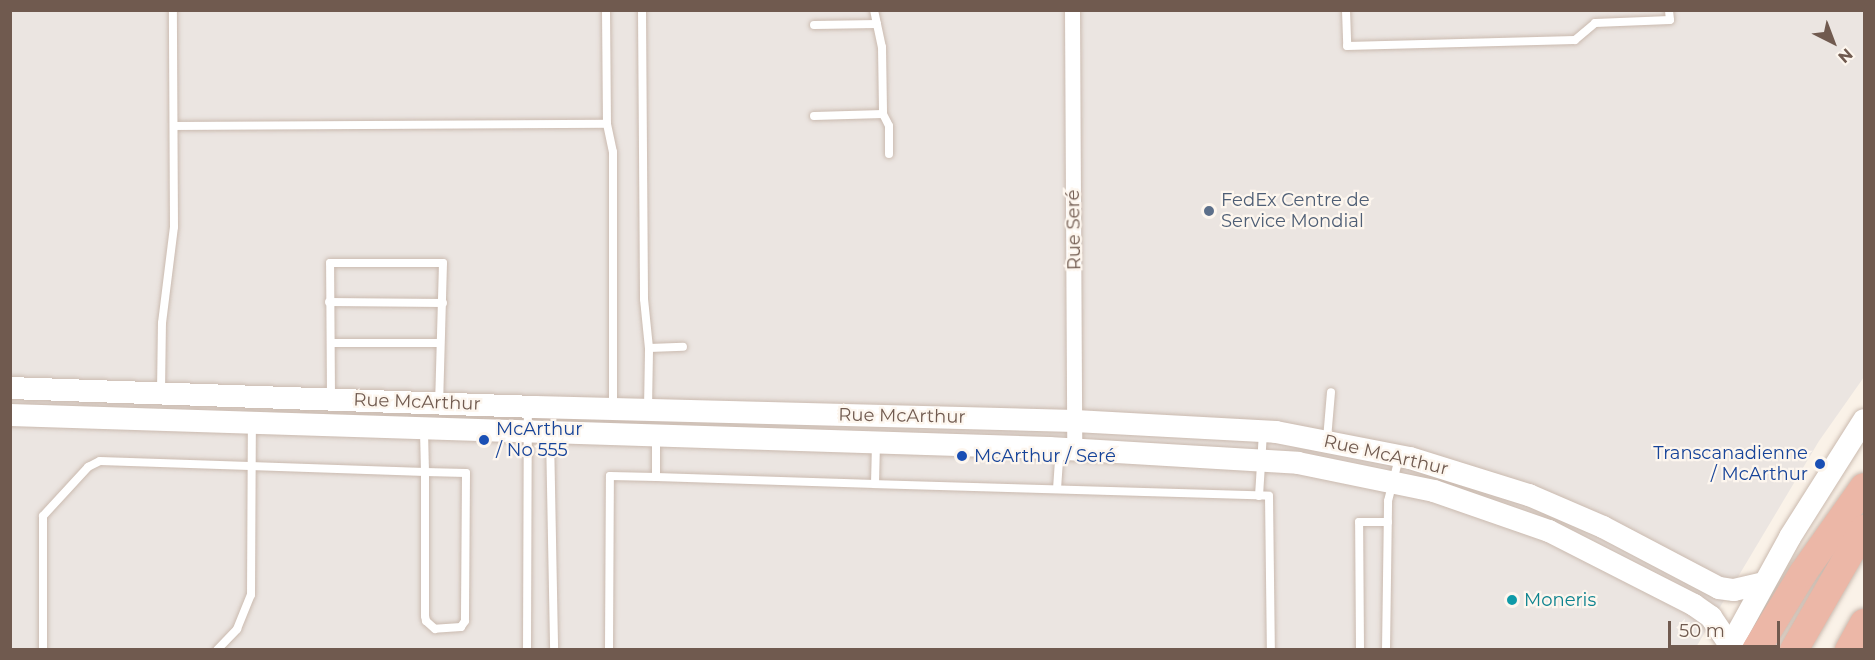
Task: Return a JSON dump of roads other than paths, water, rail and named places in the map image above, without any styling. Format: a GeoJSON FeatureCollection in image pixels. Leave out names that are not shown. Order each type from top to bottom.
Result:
{"type":"FeatureCollection","features":[{"type":"Feature","properties":{"kind":"highway"},"geometry":{"type":"LineString","coordinates":[[1738,648],[1803,573],[1864,488]]}},
{"type":"Feature","properties":{"kind":"highway"},"geometry":{"type":"LineString","coordinates":[[1794,650],[1864,529]]}},
{"type":"Feature","properties":{"kind":"highway"},"geometry":{"type":"LineString","coordinates":[[1849,650],[1864,623]]}},
{"type":"Feature","properties":{"kind":"street","name":"Rue Seré"},"geometry":{"type":"LineString","coordinates":[[1072,10],[1074,449]]}},
{"type":"Feature","properties":{"kind":"street","name":"Rue McArthur"},"geometry":{"type":"LineString","coordinates":[[10,388],[439,404],[656,438],[1074,449],[1260,458],[1393,480],[1467,500],[1555,519],[1719,588],[1734,590],[1764,583]]}},
{"type":"Feature","properties":{"kind":"street","name":"Rue McArthur"},"geometry":{"type":"LineString","coordinates":[[10,415],[424,430],[542,421],[613,409],[1075,420],[1263,431],[1400,456],[1485,480],[1555,519],[1694,605],[1711,617],[1738,648]]}},
{"type":"Feature","properties":{"kind":"street"},"geometry":{"type":"LineString","coordinates":[[1738,648],[1764,583],[1864,420]]}},
{"type":"Feature","properties":{"kind":"lane"},"geometry":{"type":"LineString","coordinates":[[161,393],[162,323],[174,227],[173,10]]}},
{"type":"Feature","properties":{"kind":"lane"},"geometry":{"type":"LineString","coordinates":[[606,10],[607,124],[614,152],[613,409]]}},
{"type":"Feature","properties":{"kind":"lane"},"geometry":{"type":"LineString","coordinates":[[642,10],[644,299],[649,348],[648,410]]}},
{"type":"Feature","properties":{"kind":"lane"},"geometry":{"type":"LineString","coordinates":[[874,10],[882,47],[883,114],[889,126],[889,154]]}},
{"type":"Feature","properties":{"kind":"lane"},"geometry":{"type":"LineString","coordinates":[[1347,10],[1347,46],[1575,40],[1595,23],[1670,20],[1669,10]]}},
{"type":"Feature","properties":{"kind":"lane"},"geometry":{"type":"LineString","coordinates":[[814,25],[877,24]]}},
{"type":"Feature","properties":{"kind":"lane"},"geometry":{"type":"LineString","coordinates":[[814,116],[883,114]]}},
{"type":"Feature","properties":{"kind":"lane"},"geometry":{"type":"LineString","coordinates":[[174,126],[607,124]]}},
{"type":"Feature","properties":{"kind":"lane"},"geometry":{"type":"LineString","coordinates":[[331,399],[330,263],[443,262],[439,404]]}},
{"type":"Feature","properties":{"kind":"lane"},"geometry":{"type":"LineString","coordinates":[[329,302],[443,303]]}},
{"type":"Feature","properties":{"kind":"lane"},"geometry":{"type":"LineString","coordinates":[[332,343],[440,343]]}},
{"type":"Feature","properties":{"kind":"lane"},"geometry":{"type":"LineString","coordinates":[[649,348],[683,347]]}},
{"type":"Feature","properties":{"kind":"lane"},"geometry":{"type":"LineString","coordinates":[[1327,441],[1331,392]]}},
{"type":"Feature","properties":{"kind":"lane"},"geometry":{"type":"LineString","coordinates":[[527,650],[542,421]]}},
{"type":"Feature","properties":{"kind":"lane"},"geometry":{"type":"LineString","coordinates":[[542,421],[554,650]]}},
{"type":"Feature","properties":{"kind":"lane"},"geometry":{"type":"LineString","coordinates":[[217,650],[237,629],[250,595],[252,423]]}},
{"type":"Feature","properties":{"kind":"lane"},"geometry":{"type":"LineString","coordinates":[[43,650],[41,521],[45,511],[88,466],[100,461],[424,472],[466,473],[465,621],[457,628],[431,628],[426,621],[424,472],[424,430]]}},
{"type":"Feature","properties":{"kind":"lane"},"geometry":{"type":"LineString","coordinates":[[1259,496],[1263,431]]}},
{"type":"Feature","properties":{"kind":"lane"},"geometry":{"type":"LineString","coordinates":[[656,438],[656,477]]}},
{"type":"Feature","properties":{"kind":"lane"},"geometry":{"type":"LineString","coordinates":[[875,484],[876,444]]}},
{"type":"Feature","properties":{"kind":"lane"},"geometry":{"type":"LineString","coordinates":[[1057,489],[1059,458],[1074,449]]}},
{"type":"Feature","properties":{"kind":"lane"},"geometry":{"type":"LineString","coordinates":[[1386,650],[1388,522],[1393,480],[1400,456]]}},
{"type":"Feature","properties":{"kind":"lane"},"geometry":{"type":"LineString","coordinates":[[609,650],[610,476],[1269,496],[1271,650]]}},
{"type":"Feature","properties":{"kind":"lane"},"geometry":{"type":"LineString","coordinates":[[1360,650],[1359,522],[1388,522]]}},
{"type":"Feature","properties":{"kind":"place","name":"FedEx Centre de Service Mondial"},"geometry":{"type":"Point","coordinates":[1209,211]}},
{"type":"Feature","properties":{"kind":"place","name":"McArthur / No 555"},"geometry":{"type":"Point","coordinates":[484,440]}},
{"type":"Feature","properties":{"kind":"place","name":"McArthur / Seré"},"geometry":{"type":"Point","coordinates":[962,456]}},
{"type":"Feature","properties":{"kind":"place","name":"Transcanadienne / McArthur"},"geometry":{"type":"Point","coordinates":[1820,464]}},
{"type":"Feature","properties":{"kind":"place","name":"Moneris"},"geometry":{"type":"Point","coordinates":[1512,600]}}]}
